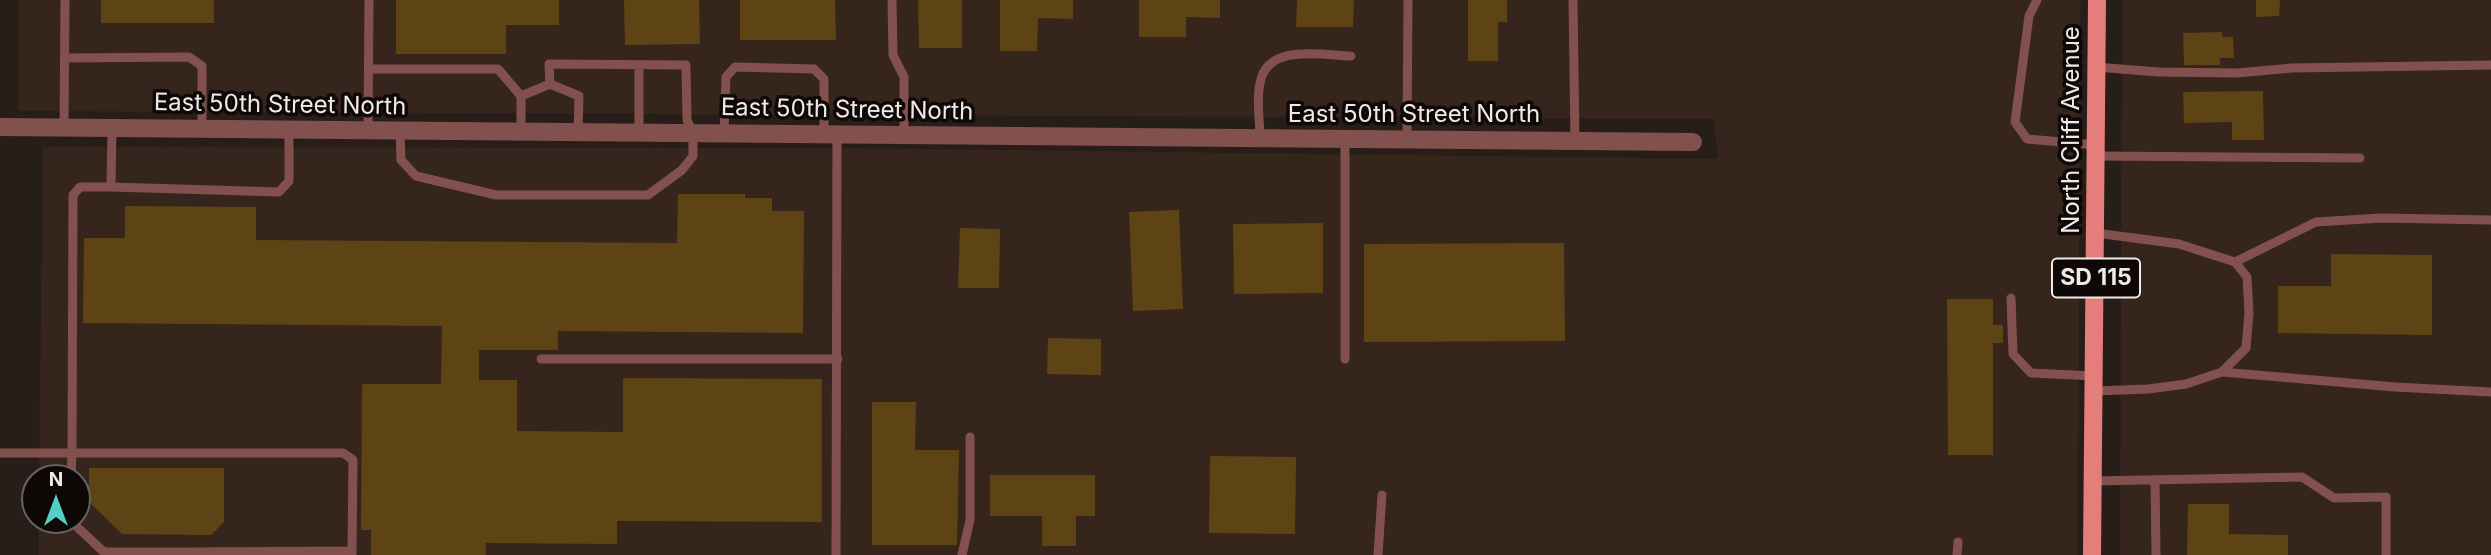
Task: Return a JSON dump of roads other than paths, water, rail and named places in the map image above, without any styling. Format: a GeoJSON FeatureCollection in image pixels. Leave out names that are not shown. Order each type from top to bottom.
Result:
{"type":"FeatureCollection","features":[{"type":"Feature","properties":{"kind":"main road","name":"North Cliff Avenue"},"geometry":{"type":"LineString","coordinates":[[2092,555],[2097,0]]}},
{"type":"Feature","properties":{"kind":"street","name":"East 50th Street North"},"geometry":{"type":"LineString","coordinates":[[0,127],[1693,142]]}},
{"type":"Feature","properties":{"kind":"lane"},"geometry":{"type":"LineString","coordinates":[[64,128],[65,0]]}},
{"type":"Feature","properties":{"kind":"lane"},"geometry":{"type":"LineString","coordinates":[[368,130],[369,0]]}},
{"type":"Feature","properties":{"kind":"lane"},"geometry":{"type":"LineString","coordinates":[[892,0],[893,55],[904,77],[904,135]]}},
{"type":"Feature","properties":{"kind":"lane"},"geometry":{"type":"LineString","coordinates":[[1407,139],[1408,0]]}},
{"type":"Feature","properties":{"kind":"lane"},"geometry":{"type":"LineString","coordinates":[[1573,0],[1575,141]]}},
{"type":"Feature","properties":{"kind":"lane"},"geometry":{"type":"LineString","coordinates":[[2037,0],[2029,16],[2015,122],[2027,139],[2096,150],[2360,158]]}},
{"type":"Feature","properties":{"kind":"lane"},"geometry":{"type":"LineString","coordinates":[[1260,138],[1260,82],[1267,67],[1277,58],[1295,55],[1352,56]]}},
{"type":"Feature","properties":{"kind":"lane"},"geometry":{"type":"LineString","coordinates":[[65,58],[189,57],[202,66],[202,129]]}},
{"type":"Feature","properties":{"kind":"lane"},"geometry":{"type":"LineString","coordinates":[[400,130],[401,160],[416,176],[496,195],[648,195],[682,170],[693,156],[693,133],[687,120],[686,65],[549,64],[550,85]]}},
{"type":"Feature","properties":{"kind":"lane"},"geometry":{"type":"LineString","coordinates":[[639,65],[639,132]]}},
{"type":"Feature","properties":{"kind":"lane"},"geometry":{"type":"LineString","coordinates":[[2096,67],[2158,72],[2237,73],[2292,68],[2491,65]]}},
{"type":"Feature","properties":{"kind":"lane"},"geometry":{"type":"LineString","coordinates":[[724,133],[726,77],[735,67],[814,69],[824,79],[830,134],[838,359],[836,555]]}},
{"type":"Feature","properties":{"kind":"lane"},"geometry":{"type":"LineString","coordinates":[[369,69],[498,69],[521,96],[521,132]]}},
{"type":"Feature","properties":{"kind":"lane"},"geometry":{"type":"LineString","coordinates":[[521,96],[550,85],[579,96],[578,132]]}},
{"type":"Feature","properties":{"kind":"lane"},"geometry":{"type":"LineString","coordinates":[[111,128],[111,187]]}},
{"type":"Feature","properties":{"kind":"lane"},"geometry":{"type":"LineString","coordinates":[[72,464],[73,195],[80,187],[279,192],[289,181],[289,130]]}},
{"type":"Feature","properties":{"kind":"lane"},"geometry":{"type":"LineString","coordinates":[[1345,139],[1345,359]]}},
{"type":"Feature","properties":{"kind":"lane"},"geometry":{"type":"LineString","coordinates":[[2235,261],[2316,222],[2382,218],[2491,220]]}},
{"type":"Feature","properties":{"kind":"lane"},"geometry":{"type":"LineString","coordinates":[[2096,233],[2179,244],[2235,261],[2247,277],[2249,313],[2246,348],[2222,372]]}},
{"type":"Feature","properties":{"kind":"lane"},"geometry":{"type":"LineString","coordinates":[[2011,298],[2014,354],[2031,373],[2148,389],[2186,384],[2222,372],[2395,387],[2491,392]]}},
{"type":"Feature","properties":{"kind":"lane"},"geometry":{"type":"LineString","coordinates":[[541,359],[838,359]]}},
{"type":"Feature","properties":{"kind":"lane"},"geometry":{"type":"LineString","coordinates":[[962,555],[970,520],[970,437]]}},
{"type":"Feature","properties":{"kind":"lane"},"geometry":{"type":"LineString","coordinates":[[0,453],[344,453],[352,460],[352,553],[104,552],[85,534]]}},
{"type":"Feature","properties":{"kind":"lane"},"geometry":{"type":"LineString","coordinates":[[2093,481],[2302,477],[2334,498],[2386,497],[2386,555]]}},
{"type":"Feature","properties":{"kind":"lane"},"geometry":{"type":"LineString","coordinates":[[2155,480],[2156,555]]}},
{"type":"Feature","properties":{"kind":"lane"},"geometry":{"type":"LineString","coordinates":[[1378,555],[1382,495]]}},
{"type":"Feature","properties":{"kind":"lane"},"geometry":{"type":"LineString","coordinates":[[1957,555],[1958,542]]}}]}
